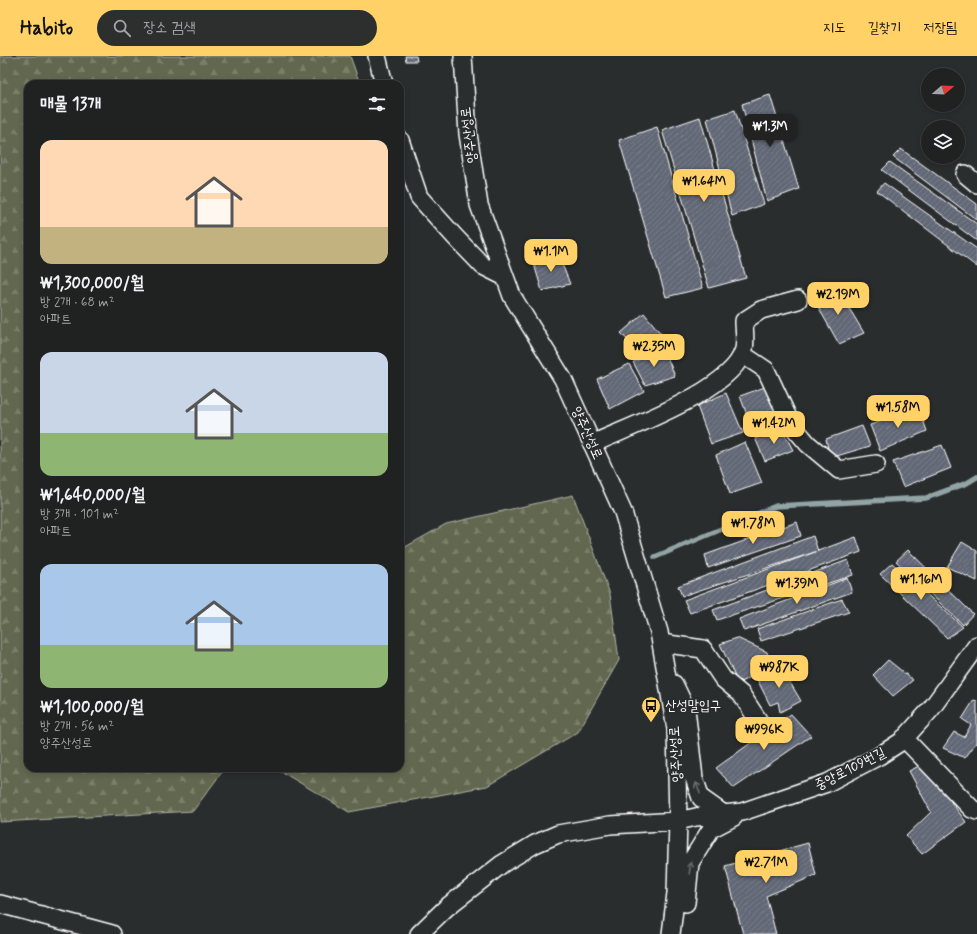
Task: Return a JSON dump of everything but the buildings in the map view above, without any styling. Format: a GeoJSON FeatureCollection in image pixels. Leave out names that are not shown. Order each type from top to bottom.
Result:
{"type":"FeatureCollection","features":[{"type":"Feature","properties":{"kind":"street"},"geometry":{"type":"LineString","coordinates":[[377,56],[383,80]]}},
{"type":"Feature","properties":{"kind":"street","name":"양주산성로"},"geometry":{"type":"LineString","coordinates":[[463,56],[468,134],[479,205],[512,296],[563,379],[623,512],[659,632],[676,729],[678,821],[676,893],[671,934]]}},
{"type":"Feature","properties":{"kind":"street"},"geometry":{"type":"LineString","coordinates":[[404,152],[419,197],[483,266],[505,277]]}},
{"type":"Feature","properties":{"kind":"street"},"geometry":{"type":"LineString","coordinates":[[592,444],[666,411],[709,388],[738,362],[745,348],[744,321],[761,310],[798,300]]}},
{"type":"Feature","properties":{"kind":"street"},"geometry":{"type":"LineString","coordinates":[[742,354],[766,370],[791,424],[808,444],[826,460],[839,470],[876,464]]}},
{"type":"Feature","properties":{"kind":"street"},"geometry":{"type":"LineString","coordinates":[[661,644],[703,649],[723,679],[741,694],[760,723]]}},
{"type":"Feature","properties":{"kind":"street","name":"중앙로109번길"},"geometry":{"type":"LineString","coordinates":[[678,821],[696,817],[742,812],[827,783],[879,756],[904,738],[931,709],[977,645]]}},
{"type":"Feature","properties":{"kind":"street"},"geometry":{"type":"LineString","coordinates":[[665,665],[686,709],[694,778],[701,798],[725,814]]}},
{"type":"Feature","properties":{"kind":"street"},"geometry":{"type":"LineString","coordinates":[[904,738],[972,809],[977,811]]}},
{"type":"Feature","properties":{"kind":"street"},"geometry":{"type":"LineString","coordinates":[[678,934],[687,898],[690,863],[711,829],[742,812]]}},
{"type":"Feature","properties":{"kind":"street"},"geometry":{"type":"LineString","coordinates":[[419,934],[447,907],[471,887],[502,864],[535,844],[558,834],[610,825],[678,821]]}},
{"type":"Feature","properties":{"kind":"street"},"geometry":{"type":"LineString","coordinates":[[0,904],[112,934]]}},
{"type":"Feature","properties":{"kind":"green space"},"geometry":{"type":"Polygon","coordinates":[[[0,56],[350,56],[359,80],[24,80],[24,772],[222,772],[193,811],[0,822],[0,56]]]}},
{"type":"Feature","properties":{"kind":"green space"},"geometry":{"type":"Polygon","coordinates":[[[573,495],[610,594],[619,660],[578,732],[487,786],[349,812],[282,772],[404,772],[404,548],[446,524],[573,495]]]}},
{"type":"Feature","properties":{"kind":"waterway"},"geometry":{"type":"LineString","coordinates":[[655,557],[776,506],[926,498],[967,483],[977,477]]}},
{"type":"Feature","properties":{"kind":"place","name":"산성말입구"},"geometry":{"type":"Point","coordinates":[651,723]}}]}
